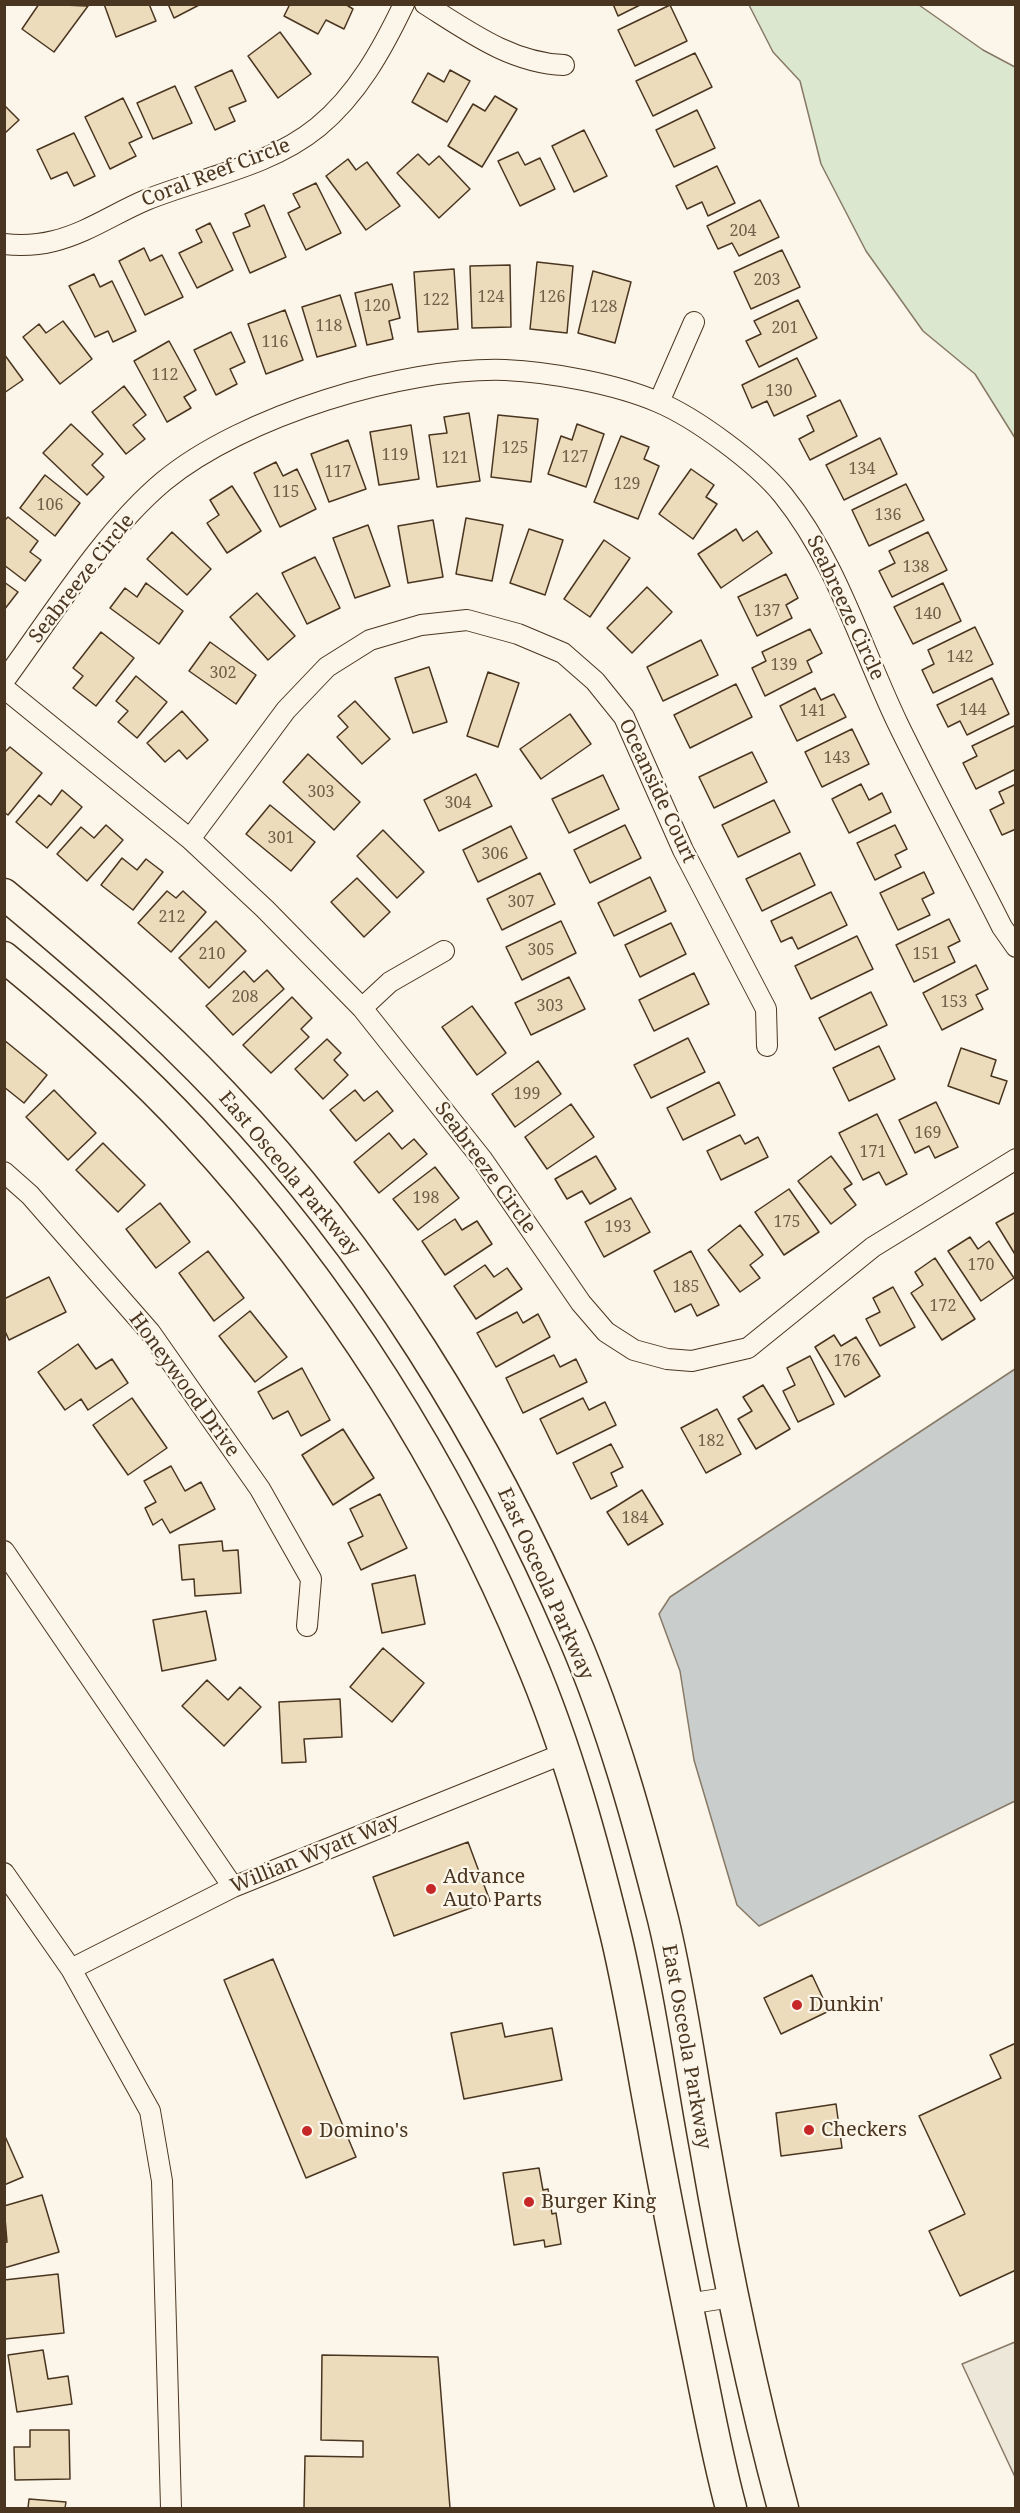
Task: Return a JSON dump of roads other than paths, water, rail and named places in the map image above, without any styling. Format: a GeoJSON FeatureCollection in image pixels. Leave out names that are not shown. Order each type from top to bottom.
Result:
{"type":"FeatureCollection","features":[{"type":"Feature","properties":{"kind":"main road","name":"East Osceola Parkway"},"geometry":{"type":"LineString","coordinates":[[4,894],[111,984],[225,1096],[314,1197],[374,1278],[437,1374],[499,1482],[574,1638],[609,1735],[664,1923],[732,2297],[783,2508]]}},
{"type":"Feature","properties":{"kind":"main road"},"geometry":{"type":"LineString","coordinates":[[4,957],[68,1010],[192,1130],[278,1231],[401,1405],[456,1501],[529,1658],[565,1753],[624,1970],[720,2470],[731,2508]]}},
{"type":"Feature","properties":{"kind":"street","name":"Coral Reef Circle"},"geometry":{"type":"LineString","coordinates":[[4,244],[36,245],[72,236],[145,200],[252,163],[299,141],[333,113],[358,84],[385,42],[404,4]]}},
{"type":"Feature","properties":{"kind":"street"},"geometry":{"type":"LineString","coordinates":[[424,4],[513,55],[538,63],[564,65]]}},
{"type":"Feature","properties":{"kind":"street"},"geometry":{"type":"LineString","coordinates":[[659,402],[694,322]]}},
{"type":"Feature","properties":{"kind":"street","name":"Seabreeze Circle"},"geometry":{"type":"LineString","coordinates":[[4,681],[115,530],[163,482],[213,446],[258,424],[320,402],[374,388],[453,373],[506,370],[608,387],[659,402],[712,433],[746,459],[780,491],[813,534],[898,725],[1002,927],[1016,947]]}},
{"type":"Feature","properties":{"kind":"street","name":"Oceanside Court"},"geometry":{"type":"LineString","coordinates":[[190,839],[286,710],[327,667],[370,640],[420,625],[467,620],[518,634],[563,653],[595,681],[624,717],[683,850],[766,1009],[767,1047]]}},
{"type":"Feature","properties":{"kind":"street","name":"Seabreeze Circle"},"geometry":{"type":"LineString","coordinates":[[4,688],[190,839],[265,909],[362,1008],[482,1159],[581,1303],[606,1332],[634,1350],[667,1359],[692,1361],[748,1348],[873,1247],[1016,1159]]}},
{"type":"Feature","properties":{"kind":"street"},"geometry":{"type":"LineString","coordinates":[[362,1008],[390,982],[444,951]]}},
{"type":"Feature","properties":{"kind":"street","name":"Honeywood Drive"},"geometry":{"type":"LineString","coordinates":[[6,1177],[30,1196],[150,1332],[260,1489],[311,1579],[308,1626]]}},
{"type":"Feature","properties":{"kind":"street"},"geometry":{"type":"LineString","coordinates":[[4,1551],[233,1887]]}},
{"type":"Feature","properties":{"kind":"street","name":"Willian Wyatt Way"},"geometry":{"type":"LineString","coordinates":[[71,1969],[233,1887],[565,1753]]}},
{"type":"Feature","properties":{"kind":"street"},"geometry":{"type":"LineString","coordinates":[[4,1873],[71,1969],[150,2111],[162,2181],[171,2508]]}},
{"type":"Feature","properties":{"kind":"street"},"geometry":{"type":"LineString","coordinates":[[687,2304],[732,2297]]}},
{"type":"Feature","properties":{"kind":"place","name":"Advance Auto Parts"},"geometry":{"type":"Point","coordinates":[431,1889]}},
{"type":"Feature","properties":{"kind":"place","name":"Dunkin'"},"geometry":{"type":"Point","coordinates":[797,2005]}},
{"type":"Feature","properties":{"kind":"place","name":"Checkers"},"geometry":{"type":"Point","coordinates":[809,2130]}},
{"type":"Feature","properties":{"kind":"place","name":"Domino's"},"geometry":{"type":"Point","coordinates":[307,2131]}},
{"type":"Feature","properties":{"kind":"place","name":"Burger King"},"geometry":{"type":"Point","coordinates":[529,2202]}}]}
